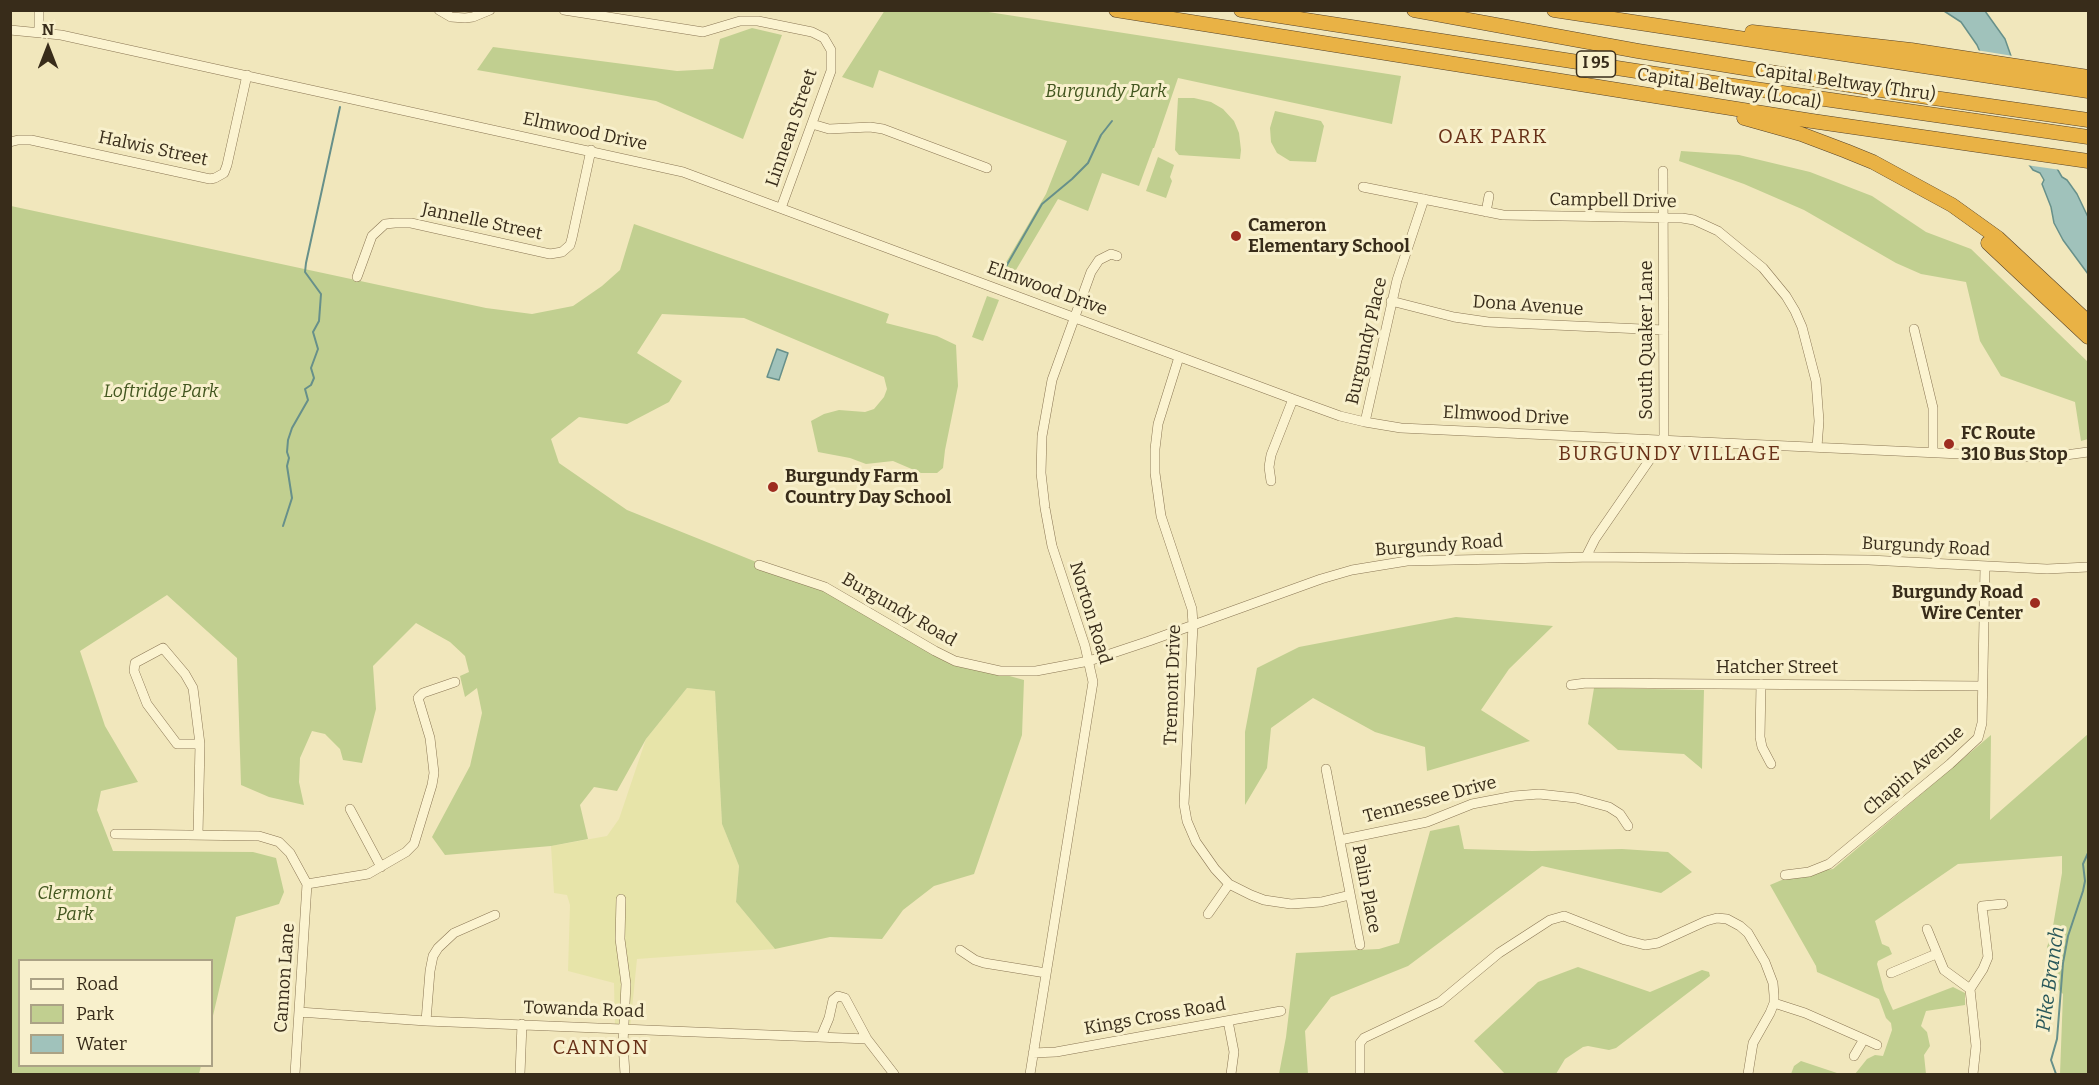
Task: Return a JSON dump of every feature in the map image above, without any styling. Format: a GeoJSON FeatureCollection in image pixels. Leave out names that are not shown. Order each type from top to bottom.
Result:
{"type":"FeatureCollection","features":[{"type":"Feature","properties":{"kind":"highway","name":"Capital Beltway (Local)"},"geometry":{"type":"LineString","coordinates":[[1116,10],[1680,100],[2088,161]]}},
{"type":"Feature","properties":{"kind":"highway","name":"Capital Beltway (Thru)"},"geometry":{"type":"LineString","coordinates":[[1241,10],[1727,85],[2083,136]]}},
{"type":"Feature","properties":{"kind":"highway","name":"Capital Beltway (Thru)"},"geometry":{"type":"LineString","coordinates":[[1414,10],[1638,51],[2088,120]]}},
{"type":"Feature","properties":{"kind":"highway"},"geometry":{"type":"LineString","coordinates":[[1554,10],[2088,91]]}},
{"type":"Feature","properties":{"kind":"highway"},"geometry":{"type":"LineString","coordinates":[[1612,20],[1803,37],[2088,76]]}},
{"type":"Feature","properties":{"kind":"highway"},"geometry":{"type":"LineString","coordinates":[[1680,100],[1823,142],[1873,162],[1922,189],[1975,220],[2026,263],[2088,333]]}},
{"type":"Feature","properties":{"kind":"street"},"geometry":{"type":"LineString","coordinates":[[39,10],[39,32]]}},
{"type":"Feature","properties":{"kind":"street"},"geometry":{"type":"LineString","coordinates":[[439,10],[451,17],[465,18],[490,10]]}},
{"type":"Feature","properties":{"kind":"street","name":"Linnean Street"},"geometry":{"type":"LineString","coordinates":[[564,10],[698,32],[707,32],[732,22],[750,20],[812,32],[824,38],[828,44],[832,64],[829,78],[782,208]]}},
{"type":"Feature","properties":{"kind":"street","name":"Elmwood Drive"},"geometry":{"type":"LineString","coordinates":[[10,30],[61,34],[683,171],[1293,399],[1340,416],[1365,422],[1412,428],[2041,457],[2088,452]]}},
{"type":"Feature","properties":{"kind":"street","name":"Halwis Street"},"geometry":{"type":"LineString","coordinates":[[10,142],[32,140],[210,179],[215,178],[224,173],[227,165],[247,75]]}},
{"type":"Feature","properties":{"kind":"street"},"geometry":{"type":"LineString","coordinates":[[812,124],[829,129],[870,127],[883,129],[987,168]]}},
{"type":"Feature","properties":{"kind":"street","name":"Jannelle Street"},"geometry":{"type":"LineString","coordinates":[[385,224],[411,223],[550,254],[561,252],[570,245],[591,150]]}},
{"type":"Feature","properties":{"kind":"street","name":"South Quaker Lane"},"geometry":{"type":"LineString","coordinates":[[1586,557],[1595,538],[1664,439],[1663,171]]}},
{"type":"Feature","properties":{"kind":"street","name":"Campbell Drive"},"geometry":{"type":"LineString","coordinates":[[1363,187],[1486,212],[1523,216],[1663,217],[1694,220],[1718,231],[1763,268],[1786,296],[1802,327],[1815,381],[1819,421],[1817,447]]}},
{"type":"Feature","properties":{"kind":"street"},"geometry":{"type":"LineString","coordinates":[[1486,212],[1489,196]]}},
{"type":"Feature","properties":{"kind":"street","name":"Burgundy Place"},"geometry":{"type":"LineString","coordinates":[[1365,422],[1391,301],[1424,199]]}},
{"type":"Feature","properties":{"kind":"street"},"geometry":{"type":"LineString","coordinates":[[357,277],[372,236],[385,224],[377,215]]}},
{"type":"Feature","properties":{"kind":"street","name":"Norton Road"},"geometry":{"type":"LineString","coordinates":[[1030,1074],[1092,691],[1089,661],[1052,546],[1041,473],[1042,436],[1057,362],[1096,263],[1104,256],[1111,254],[1117,256]]}},
{"type":"Feature","properties":{"kind":"street","name":"Dona Avenue"},"geometry":{"type":"LineString","coordinates":[[1391,301],[1454,317],[1488,322],[1664,330]]}},
{"type":"Feature","properties":{"kind":"street"},"geometry":{"type":"LineString","coordinates":[[1914,329],[1933,408],[1933,452]]}},
{"type":"Feature","properties":{"kind":"street","name":"Tremont Drive"},"geometry":{"type":"LineString","coordinates":[[1179,357],[1158,424],[1155,473],[1161,516],[1192,609],[1185,812],[1191,832],[1201,852],[1228,884],[1264,900],[1304,904],[1350,896]]}},
{"type":"Feature","properties":{"kind":"street"},"geometry":{"type":"LineString","coordinates":[[1271,482],[1269,467],[1271,455],[1293,399]]}},
{"type":"Feature","properties":{"kind":"street","name":"Burgundy Road"},"geometry":{"type":"LineString","coordinates":[[759,565],[825,587],[955,661],[1000,671],[1036,671],[1089,661],[1321,579],[1379,565],[1440,559],[1586,557],[1869,560],[2074,569],[2088,567]]}},
{"type":"Feature","properties":{"kind":"street","name":"Chapin Avenue"},"geometry":{"type":"LineString","coordinates":[[1785,875],[1809,872],[1829,864],[1974,744],[1981,731],[1985,566]]}},
{"type":"Feature","properties":{"kind":"street"},"geometry":{"type":"LineString","coordinates":[[198,835],[200,744],[193,688],[185,674],[163,648],[135,663],[134,671],[147,704],[177,744],[200,744]]}},
{"type":"Feature","properties":{"kind":"street"},"geometry":{"type":"LineString","coordinates":[[115,834],[259,836],[275,840],[290,853],[307,884],[362,876],[406,852],[414,844],[432,785],[434,760],[418,698],[423,693],[455,682]]}},
{"type":"Feature","properties":{"kind":"street","name":"Hatcher Street"},"geometry":{"type":"LineString","coordinates":[[1571,686],[1586,683],[1983,686]]}},
{"type":"Feature","properties":{"kind":"street"},"geometry":{"type":"LineString","coordinates":[[1761,684],[1760,738],[1771,764]]}},
{"type":"Feature","properties":{"kind":"street","name":"Palin Place"},"geometry":{"type":"LineString","coordinates":[[1326,769],[1360,945]]}},
{"type":"Feature","properties":{"kind":"street","name":"Tennessee Drive"},"geometry":{"type":"LineString","coordinates":[[1340,840],[1427,822],[1472,804],[1539,794],[1576,798],[1609,807],[1620,814],[1628,825]]}},
{"type":"Feature","properties":{"kind":"street"},"geometry":{"type":"LineString","coordinates":[[350,809],[381,867]]}},
{"type":"Feature","properties":{"kind":"street","name":"Cannon Lane"},"geometry":{"type":"LineString","coordinates":[[295,1074],[307,884]]}},
{"type":"Feature","properties":{"kind":"street"},"geometry":{"type":"LineString","coordinates":[[1208,914],[1228,884]]}},
{"type":"Feature","properties":{"kind":"street"},"geometry":{"type":"LineString","coordinates":[[621,899],[620,939],[626,984],[625,1074]]}},
{"type":"Feature","properties":{"kind":"street"},"geometry":{"type":"LineString","coordinates":[[1973,1074],[1976,1046],[1970,989],[1988,957],[1982,906],[2002,904]]}},
{"type":"Feature","properties":{"kind":"street"},"geometry":{"type":"LineString","coordinates":[[426,1021],[431,962],[438,948],[454,933],[495,915]]}},
{"type":"Feature","properties":{"kind":"street"},"geometry":{"type":"LineString","coordinates":[[1360,1074],[1360,1043],[1364,1038],[1440,1002],[1499,953],[1557,917],[1572,918],[1625,940],[1645,945],[1658,943],[1717,918],[1727,919],[1740,926],[1755,943],[1773,983],[1774,1003],[1753,1043],[1748,1074]]}},
{"type":"Feature","properties":{"kind":"street"},"geometry":{"type":"LineString","coordinates":[[1927,929],[1944,970],[1970,989]]}},
{"type":"Feature","properties":{"kind":"street"},"geometry":{"type":"LineString","coordinates":[[960,950],[984,963],[1046,973]]}},
{"type":"Feature","properties":{"kind":"street"},"geometry":{"type":"LineString","coordinates":[[1891,973],[1936,954]]}},
{"type":"Feature","properties":{"kind":"street"},"geometry":{"type":"LineString","coordinates":[[821,1037],[833,1000],[842,996],[848,1001],[867,1039],[894,1074]]}},
{"type":"Feature","properties":{"kind":"street"},"geometry":{"type":"LineString","coordinates":[[1774,1003],[1805,1013],[1877,1045]]}},
{"type":"Feature","properties":{"kind":"street","name":"Kings Cross Road"},"geometry":{"type":"LineString","coordinates":[[1033,1053],[1056,1052],[1281,1011]]}},
{"type":"Feature","properties":{"kind":"street","name":"Towanda Road"},"geometry":{"type":"LineString","coordinates":[[299,1012],[426,1021],[867,1039]]}},
{"type":"Feature","properties":{"kind":"street"},"geometry":{"type":"LineString","coordinates":[[1228,1021],[1234,1052],[1231,1074]]}},
{"type":"Feature","properties":{"kind":"street"},"geometry":{"type":"LineString","coordinates":[[520,1074],[522,1024]]}},
{"type":"Feature","properties":{"kind":"street"},"geometry":{"type":"LineString","coordinates":[[1854,1056],[1864,1039]]}},
{"type":"Feature","properties":{"kind":"shaded area"},"geometry":{"type":"Polygon","coordinates":[[[687,688],[715,691],[722,824],[739,866],[736,902],[775,949],[637,959],[630,1029],[615,1028],[614,983],[568,971],[570,905],[567,895],[554,893],[551,846],[607,836],[619,819],[646,739],[687,688]]]}},
{"type":"Feature","properties":{"kind":"green space","name":"Burgundy Park"},"geometry":{"type":"Polygon","coordinates":[[[885,10],[982,11],[1401,76],[1392,124],[1178,78],[1139,186],[1102,173],[1088,211],[1058,199],[1010,280],[998,276],[1046,194],[1067,141],[879,70],[873,88],[842,77],[885,10]]]}},
{"type":"Feature","properties":{"kind":"green space"},"geometry":{"type":"Polygon","coordinates":[[[752,28],[782,35],[743,139],[656,101],[477,70],[493,47],[677,71],[713,69],[720,39],[752,28]]]}},
{"type":"Feature","properties":{"kind":"green space"},"geometry":{"type":"Polygon","coordinates":[[[1178,98],[1194,98],[1211,102],[1223,109],[1234,121],[1239,133],[1240,159],[1179,155],[1175,150],[1178,98]]]}},
{"type":"Feature","properties":{"kind":"green space"},"geometry":{"type":"Polygon","coordinates":[[[1275,111],[1321,121],[1324,126],[1316,162],[1290,161],[1277,153],[1271,142],[1270,128],[1275,111]]]}},
{"type":"Feature","properties":{"kind":"green space"},"geometry":{"type":"Polygon","coordinates":[[[1681,151],[1739,155],[1810,172],[1872,196],[1926,232],[1971,249],[2088,362],[2088,439],[2081,441],[2075,402],[2001,376],[1980,341],[1966,282],[1921,274],[1896,263],[1804,210],[1744,184],[1679,161],[1681,151]]]}},
{"type":"Feature","properties":{"kind":"green space"},"geometry":{"type":"Polygon","coordinates":[[[1158,157],[1174,165],[1170,177],[1172,181],[1166,198],[1146,191],[1158,157]]]}},
{"type":"Feature","properties":{"kind":"green space"},"geometry":{"type":"Polygon","coordinates":[[[11,206],[486,308],[532,314],[573,306],[602,286],[620,270],[634,224],[889,314],[886,323],[937,336],[956,345],[958,386],[943,468],[937,473],[921,473],[893,461],[866,464],[850,458],[818,452],[811,421],[839,410],[865,412],[874,409],[884,397],[887,389],[884,377],[744,318],[662,314],[637,353],[682,381],[669,402],[627,424],[579,417],[551,439],[559,463],[627,510],[836,594],[955,661],[1024,680],[1022,735],[974,874],[934,886],[903,910],[882,939],[830,937],[775,949],[736,902],[739,866],[722,824],[715,691],[687,688],[646,739],[617,791],[594,787],[580,805],[588,839],[551,846],[445,855],[432,837],[470,766],[482,713],[477,688],[465,697],[460,676],[469,672],[465,656],[450,642],[416,623],[373,666],[376,709],[362,763],[343,760],[340,749],[325,734],[312,731],[300,758],[299,782],[304,805],[269,797],[241,785],[237,658],[167,595],[80,651],[105,726],[138,782],[101,791],[97,810],[113,851],[253,852],[276,858],[284,892],[279,904],[236,917],[213,1016],[213,959],[18,959],[18,1067],[201,1067],[199,1074],[11,1074],[11,206]]]}},
{"type":"Feature","properties":{"kind":"green space"},"geometry":{"type":"Polygon","coordinates":[[[987,296],[999,300],[983,341],[972,337],[987,296]]]}},
{"type":"Feature","properties":{"kind":"green space"},"geometry":{"type":"Polygon","coordinates":[[[1456,617],[1553,626],[1509,669],[1481,710],[1530,741],[1427,771],[1425,747],[1375,732],[1313,698],[1271,728],[1267,768],[1245,805],[1245,732],[1257,668],[1299,647],[1456,617]]]}},
{"type":"Feature","properties":{"kind":"green space"},"geometry":{"type":"Polygon","coordinates":[[[1594,688],[1704,690],[1702,769],[1684,754],[1618,750],[1588,724],[1594,688]]]}},
{"type":"Feature","properties":{"kind":"green space"},"geometry":{"type":"Polygon","coordinates":[[[2088,734],[2088,1074],[2060,1074],[2063,994],[2046,978],[2047,947],[2052,932],[2062,873],[2062,856],[1958,864],[1875,921],[1882,944],[1889,947],[1892,954],[1878,961],[1877,964],[1884,990],[1893,1010],[1953,987],[1965,993],[1965,1005],[1926,1011],[1921,1026],[1927,1032],[1930,1046],[1924,1055],[1926,1074],[1855,1074],[1867,1059],[1875,1055],[1883,1056],[1892,1030],[1891,1023],[1886,1018],[1879,999],[1817,972],[1816,966],[1770,885],[1796,874],[1833,869],[1991,735],[1990,820],[2088,734]]]}},
{"type":"Feature","properties":{"kind":"green space"},"geometry":{"type":"Polygon","coordinates":[[[1459,825],[1464,849],[1532,851],[1622,849],[1668,852],[1692,872],[1661,893],[1542,866],[1408,966],[1331,997],[1305,1031],[1308,1074],[1279,1074],[1296,953],[1379,949],[1399,943],[1430,831],[1459,825]]]}},
{"type":"Feature","properties":{"kind":"green space"},"geometry":{"type":"Polygon","coordinates":[[[1578,967],[1650,992],[1702,970],[1709,972],[1710,976],[1616,1048],[1609,1050],[1583,1047],[1565,1059],[1556,1074],[1505,1074],[1474,1041],[1538,982],[1578,967]]]}},
{"type":"Feature","properties":{"kind":"green space"},"geometry":{"type":"Polygon","coordinates":[[[1801,1061],[1840,1074],[1791,1074],[1794,1066],[1801,1061]]]}},
{"type":"Feature","properties":{"kind":"water"},"geometry":{"type":"Polygon","coordinates":[[[1944,11],[1985,11],[2005,39],[2017,73],[2015,104],[2041,141],[2062,177],[2077,194],[2088,217],[2088,274],[2063,240],[2054,223],[2051,207],[2042,184],[2044,180],[2040,173],[2033,170],[2007,135],[1988,70],[1977,45],[1961,22],[1944,11]]]}},
{"type":"Feature","properties":{"kind":"water"},"geometry":{"type":"Polygon","coordinates":[[[777,349],[788,353],[779,380],[767,377],[777,349]]]}},
{"type":"Feature","properties":{"kind":"pier"},"geometry":{"type":"Polygon","coordinates":[[[1976,50],[2013,56],[2020,73],[2018,104],[2043,139],[2061,170],[2026,165],[2005,137],[1990,106],[1985,71],[1976,50]]]}},
{"type":"Feature","properties":{"kind":"waterway"},"geometry":{"type":"LineString","coordinates":[[283,526],[292,498],[287,466],[288,440],[308,400],[305,389],[311,385],[314,378],[311,368],[318,349],[313,332],[319,321],[321,294],[305,272],[306,263],[340,107]]}},
{"type":"Feature","properties":{"kind":"waterway"},"geometry":{"type":"LineString","coordinates":[[1004,270],[1042,204],[1088,163],[1101,135],[1112,121]]}},
{"type":"Feature","properties":{"kind":"waterway","name":"Pike Branch"},"geometry":{"type":"LineString","coordinates":[[2056,1074],[2051,1060],[2057,1039],[2063,963],[2068,936],[2083,891],[2085,881],[2083,864],[2088,853]]}},
{"type":"Feature","properties":{"kind":"place","name":"Cameron Elementary School"},"geometry":{"type":"Point","coordinates":[1236,236]}},
{"type":"Feature","properties":{"kind":"place","name":"FC Route 310 Bus Stop"},"geometry":{"type":"Point","coordinates":[1949,444]}},
{"type":"Feature","properties":{"kind":"place","name":"Burgundy Farm Country Day School"},"geometry":{"type":"Point","coordinates":[773,487]}},
{"type":"Feature","properties":{"kind":"place","name":"Burgundy Road Wire Center"},"geometry":{"type":"Point","coordinates":[2035,603]}},
{"type":"Feature","properties":{"kind":"district","name":"OAK PARK"},"geometry":{"type":"Point","coordinates":[1493,137]}},
{"type":"Feature","properties":{"kind":"district","name":"BURGUNDY VILLAGE"},"geometry":{"type":"Point","coordinates":[1670,454]}},
{"type":"Feature","properties":{"kind":"district","name":"CANNON"},"geometry":{"type":"Point","coordinates":[601,1048]}},
{"type":"Feature","properties":{"kind":"park label","name":"Loftridge Park"},"geometry":{"type":"Point","coordinates":[161,392]}},
{"type":"Feature","properties":{"kind":"park label","name":"Clermont Park"},"geometry":{"type":"Point","coordinates":[75,904]}}]}
